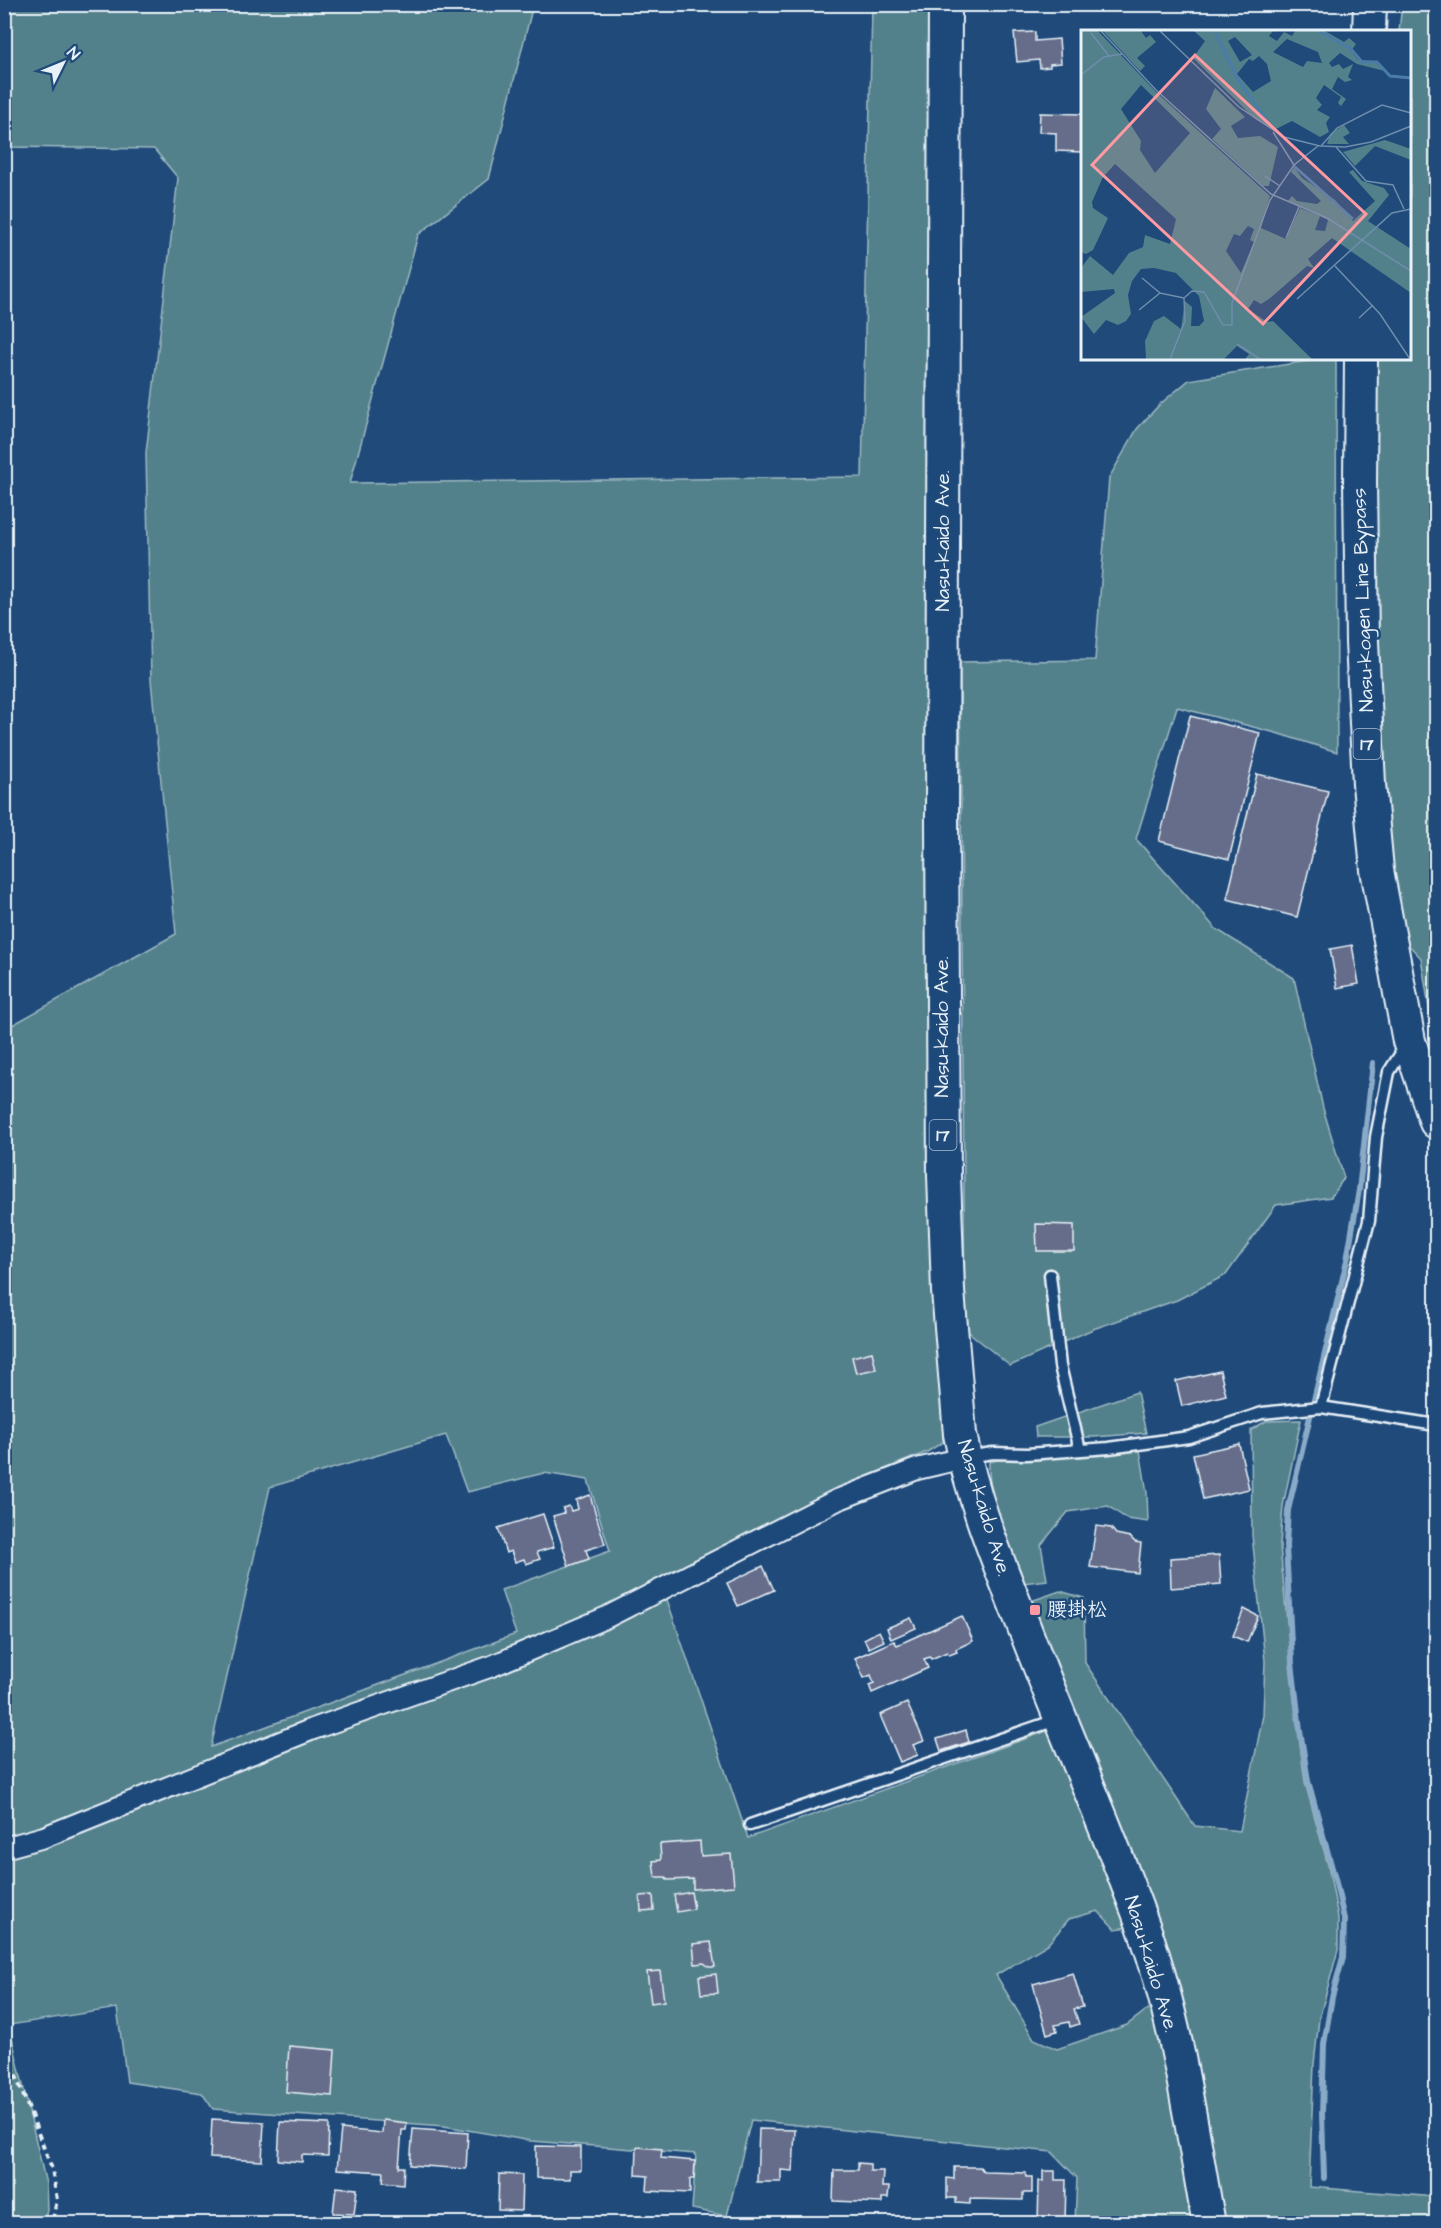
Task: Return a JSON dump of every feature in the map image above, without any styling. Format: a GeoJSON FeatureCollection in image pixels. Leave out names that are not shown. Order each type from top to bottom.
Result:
{"type":"FeatureCollection","features":[{"type":"Feature","properties":{"kind":"main road","name":"Nasu-kaido Ave."},"geometry":{"type":"LineString","coordinates":[[945,4],[942,796],[944,1175],[948,1291],[960,1434],[964,1458],[991,1542],[1059,1719],[1146,1934],[1172,2028],[1209,2223]]}},
{"type":"Feature","properties":{"kind":"main road"},"geometry":{"type":"LineString","coordinates":[[1369,30],[1370,4]]}},
{"type":"Feature","properties":{"kind":"main road","name":"Nasu-kogen Line Bypass"},"geometry":{"type":"LineString","coordinates":[[1362,360],[1360,482],[1362,619],[1369,784],[1377,870],[1409,1041],[1437,1122]]}},
{"type":"Feature","properties":{"kind":"street"},"geometry":{"type":"LineString","coordinates":[[4,1848],[44,1837],[313,1729],[492,1666],[608,1617],[837,1500],[918,1469],[964,1458]]}},
{"type":"Feature","properties":{"kind":"lane"},"geometry":{"type":"LineString","coordinates":[[1321,1407],[1369,1221],[1376,1137],[1389,1072],[1409,1041]]}},
{"type":"Feature","properties":{"kind":"lane"},"geometry":{"type":"LineString","coordinates":[[1050,1275],[1060,1365],[1080,1450]]}},
{"type":"Feature","properties":{"kind":"lane"},"geometry":{"type":"LineString","coordinates":[[964,1458],[993,1453],[1028,1454],[1109,1448],[1189,1437],[1262,1413],[1321,1407],[1437,1425]]}},
{"type":"Feature","properties":{"kind":"lane"},"geometry":{"type":"LineString","coordinates":[[750,1825],[1059,1719]]}},
{"type":"Feature","properties":{"kind":"path"},"geometry":{"type":"LineString","coordinates":[[4,2045],[52,2169],[57,2200],[52,2223]]}},
{"type":"Feature","properties":{"kind":"green space"},"geometry":{"type":"Polygon","coordinates":[[[5,5],[533,5],[489,179],[418,235],[350,483],[862,477],[872,5],[931,5],[927,1150],[940,1339],[943,1442],[927,1452],[848,1484],[660,1579],[748,1838],[1050,1730],[1129,1927],[1115,1929],[1098,1911],[1069,1919],[1048,1944],[996,1975],[1034,2039],[1057,2049],[1127,2025],[1158,2001],[1134,1880],[1031,1601],[1060,1591],[1084,1598],[1085,1663],[1195,1826],[1240,1831],[1263,1715],[1265,1661],[1252,1535],[1251,1430],[1266,1421],[1301,1420],[1283,1506],[1280,1545],[1294,1700],[1305,1782],[1328,1865],[1338,1917],[1338,1950],[1319,2019],[1314,2064],[1309,2187],[1436,2197],[1436,2223],[1075,2223],[1077,2178],[1052,2152],[751,2120],[727,2216],[692,2209],[696,2154],[531,2141],[444,2126],[213,2109],[202,2093],[127,2082],[117,2008],[9,2025],[46,2184],[47,2210],[44,2223],[5,2223],[5,1029],[176,934],[151,680],[146,453],[178,178],[154,149],[5,147],[5,5]],[[446,1435],[270,1487],[211,1747],[516,1634],[501,1590],[610,1551],[588,1480],[544,1473],[467,1492],[446,1435]]]}},
{"type":"Feature","properties":{"kind":"green space"},"geometry":{"type":"Polygon","coordinates":[[[1402,5],[1436,5],[1436,1039],[1421,958],[1401,937],[1385,836],[1372,649],[1374,360],[1411,360],[1411,30],[1399,30],[1402,5]]]}},
{"type":"Feature","properties":{"kind":"green space"},"geometry":{"type":"Polygon","coordinates":[[[1314,360],[1336,360],[1337,752],[1177,707],[1136,839],[1216,929],[1294,978],[1323,1108],[1344,1178],[1331,1197],[1276,1205],[1226,1275],[1177,1300],[1093,1329],[1010,1366],[965,1329],[960,662],[1095,660],[1109,478],[1137,429],[1159,405],[1189,380],[1314,360]]]}},
{"type":"Feature","properties":{"kind":"green space"},"geometry":{"type":"Polygon","coordinates":[[[1137,1392],[1146,1433],[1094,1437],[1036,1437],[1035,1427],[1137,1392]]]}},
{"type":"Feature","properties":{"kind":"green space"},"geometry":{"type":"Polygon","coordinates":[[[1140,1450],[1147,1493],[1148,1522],[1127,1519],[1108,1506],[1068,1512],[1041,1545],[1047,1580],[1023,1583],[995,1507],[989,1477],[989,1462],[1140,1450]]]}},
{"type":"Feature","properties":{"kind":"building"},"geometry":{"type":"Polygon","coordinates":[[[1035,32],[1035,41],[1059,39],[1061,63],[1040,68],[1039,60],[1017,62],[1014,33],[1035,32]]]}},
{"type":"Feature","properties":{"kind":"building"},"geometry":{"type":"Polygon","coordinates":[[[1040,113],[1081,114],[1081,152],[1056,151],[1056,133],[1039,132],[1040,113]]]}},
{"type":"Feature","properties":{"kind":"building"},"geometry":{"type":"Polygon","coordinates":[[[1190,716],[1260,733],[1229,859],[1159,841],[1190,716]]]}},
{"type":"Feature","properties":{"kind":"building"},"geometry":{"type":"Polygon","coordinates":[[[1257,774],[1328,791],[1297,917],[1227,899],[1257,774]]]}},
{"type":"Feature","properties":{"kind":"building"},"geometry":{"type":"Polygon","coordinates":[[[1352,945],[1359,984],[1337,988],[1330,949],[1352,945]]]}},
{"type":"Feature","properties":{"kind":"building"},"geometry":{"type":"Polygon","coordinates":[[[1036,1224],[1074,1225],[1074,1251],[1037,1251],[1036,1224]]]}},
{"type":"Feature","properties":{"kind":"building"},"geometry":{"type":"Polygon","coordinates":[[[872,1352],[876,1369],[856,1373],[852,1357],[872,1352]]]}},
{"type":"Feature","properties":{"kind":"building"},"geometry":{"type":"Polygon","coordinates":[[[1220,1371],[1226,1395],[1182,1406],[1176,1381],[1220,1371]]]}},
{"type":"Feature","properties":{"kind":"building"},"geometry":{"type":"Polygon","coordinates":[[[1239,1444],[1249,1489],[1203,1499],[1193,1454],[1239,1444]]]}},
{"type":"Feature","properties":{"kind":"building"},"geometry":{"type":"Polygon","coordinates":[[[590,1495],[605,1544],[586,1550],[589,1559],[569,1566],[553,1516],[564,1513],[563,1508],[569,1506],[571,1511],[578,1509],[576,1500],[590,1495]]]}},
{"type":"Feature","properties":{"kind":"building"},"geometry":{"type":"Polygon","coordinates":[[[543,1514],[554,1547],[537,1552],[540,1559],[526,1564],[524,1559],[515,1562],[511,1551],[506,1553],[498,1528],[543,1514]]]}},
{"type":"Feature","properties":{"kind":"building"},"geometry":{"type":"Polygon","coordinates":[[[1096,1526],[1111,1528],[1116,1534],[1130,1537],[1135,1542],[1141,1543],[1138,1573],[1090,1567],[1096,1526]]]}},
{"type":"Feature","properties":{"kind":"building"},"geometry":{"type":"Polygon","coordinates":[[[1219,1555],[1221,1584],[1171,1588],[1170,1558],[1219,1555]]]}},
{"type":"Feature","properties":{"kind":"building"},"geometry":{"type":"Polygon","coordinates":[[[763,1566],[774,1590],[738,1606],[727,1583],[763,1566]]]}},
{"type":"Feature","properties":{"kind":"building"},"geometry":{"type":"Polygon","coordinates":[[[1244,1609],[1258,1616],[1247,1642],[1233,1636],[1244,1609]]]}},
{"type":"Feature","properties":{"kind":"building"},"geometry":{"type":"Polygon","coordinates":[[[962,1616],[973,1641],[949,1655],[947,1652],[931,1659],[930,1657],[924,1659],[928,1668],[872,1693],[869,1685],[874,1683],[871,1675],[864,1678],[855,1658],[894,1641],[897,1645],[962,1616]]]}},
{"type":"Feature","properties":{"kind":"building"},"geometry":{"type":"Polygon","coordinates":[[[911,1618],[916,1628],[891,1639],[887,1628],[911,1618]]]}},
{"type":"Feature","properties":{"kind":"building"},"geometry":{"type":"Polygon","coordinates":[[[879,1631],[884,1641],[869,1648],[864,1639],[879,1631]]]}},
{"type":"Feature","properties":{"kind":"building"},"geometry":{"type":"Polygon","coordinates":[[[907,1703],[924,1741],[913,1745],[918,1755],[900,1762],[880,1715],[907,1703]]]}},
{"type":"Feature","properties":{"kind":"building"},"geometry":{"type":"Polygon","coordinates":[[[966,1730],[969,1742],[941,1751],[937,1739],[966,1730]]]}},
{"type":"Feature","properties":{"kind":"building"},"geometry":{"type":"Polygon","coordinates":[[[700,1841],[701,1856],[731,1854],[734,1886],[693,1889],[693,1879],[667,1880],[666,1877],[655,1877],[653,1861],[661,1860],[660,1844],[700,1841]]]}},
{"type":"Feature","properties":{"kind":"building"},"geometry":{"type":"Polygon","coordinates":[[[691,1892],[694,1909],[677,1912],[674,1895],[691,1892]]]}},
{"type":"Feature","properties":{"kind":"building"},"geometry":{"type":"Polygon","coordinates":[[[653,1895],[654,1910],[641,1911],[640,1896],[653,1895]]]}},
{"type":"Feature","properties":{"kind":"building"},"geometry":{"type":"Polygon","coordinates":[[[711,1942],[715,1967],[709,1967],[704,1963],[695,1964],[693,1944],[711,1942]]]}},
{"type":"Feature","properties":{"kind":"building"},"geometry":{"type":"Polygon","coordinates":[[[660,1971],[664,2001],[651,2003],[647,1972],[660,1971]]]}},
{"type":"Feature","properties":{"kind":"building"},"geometry":{"type":"Polygon","coordinates":[[[1073,1973],[1083,2007],[1074,2009],[1079,2024],[1070,2027],[1069,2022],[1055,2025],[1057,2031],[1047,2034],[1033,1984],[1073,1973]]]}},
{"type":"Feature","properties":{"kind":"building"},"geometry":{"type":"Polygon","coordinates":[[[716,1974],[718,1993],[701,1994],[699,1976],[716,1974]]]}},
{"type":"Feature","properties":{"kind":"building"},"geometry":{"type":"Polygon","coordinates":[[[289,2046],[335,2050],[332,2096],[286,2092],[289,2046]]]}},
{"type":"Feature","properties":{"kind":"building"},"geometry":{"type":"Polygon","coordinates":[[[212,2119],[264,2122],[262,2161],[210,2158],[212,2119]]]}},
{"type":"Feature","properties":{"kind":"building"},"geometry":{"type":"Polygon","coordinates":[[[383,2120],[407,2123],[406,2130],[402,2130],[399,2167],[404,2167],[403,2184],[383,2182],[384,2172],[337,2169],[341,2129],[382,2133],[383,2120]]]}},
{"type":"Feature","properties":{"kind":"building"},"geometry":{"type":"Polygon","coordinates":[[[280,2122],[329,2124],[328,2156],[302,2155],[302,2162],[278,2160],[280,2122]]]}},
{"type":"Feature","properties":{"kind":"building"},"geometry":{"type":"Polygon","coordinates":[[[413,2129],[468,2133],[466,2169],[410,2165],[413,2129]]]}},
{"type":"Feature","properties":{"kind":"building"},"geometry":{"type":"Polygon","coordinates":[[[759,2129],[795,2130],[793,2171],[781,2170],[781,2182],[757,2182],[759,2129]]]}},
{"type":"Feature","properties":{"kind":"building"},"geometry":{"type":"Polygon","coordinates":[[[536,2146],[581,2147],[581,2170],[570,2170],[570,2179],[536,2178],[536,2146]]]}},
{"type":"Feature","properties":{"kind":"building"},"geometry":{"type":"Polygon","coordinates":[[[637,2147],[662,2149],[661,2158],[695,2161],[694,2179],[690,2179],[690,2193],[647,2191],[648,2176],[636,2175],[637,2147]]]}},
{"type":"Feature","properties":{"kind":"building"},"geometry":{"type":"Polygon","coordinates":[[[858,2163],[870,2164],[870,2171],[883,2171],[882,2187],[889,2187],[888,2198],[882,2198],[882,2203],[833,2201],[834,2170],[858,2170],[858,2163]]]}},
{"type":"Feature","properties":{"kind":"building"},"geometry":{"type":"Polygon","coordinates":[[[954,2167],[980,2167],[984,2172],[1026,2173],[1026,2177],[1032,2177],[1032,2193],[1023,2193],[1023,2200],[970,2199],[970,2204],[956,2203],[956,2198],[947,2198],[947,2178],[954,2179],[954,2167]]]}},
{"type":"Feature","properties":{"kind":"building"},"geometry":{"type":"Polygon","coordinates":[[[1043,2171],[1055,2171],[1055,2180],[1066,2180],[1065,2224],[1038,2224],[1039,2181],[1043,2181],[1043,2171]]]}},
{"type":"Feature","properties":{"kind":"building"},"geometry":{"type":"Polygon","coordinates":[[[499,2174],[522,2175],[521,2211],[498,2210],[499,2174]]]}},
{"type":"Feature","properties":{"kind":"building"},"geometry":{"type":"Polygon","coordinates":[[[336,2187],[357,2189],[354,2214],[333,2213],[336,2187]]]}},
{"type":"Feature","properties":{"kind":"waterway"},"geometry":{"type":"LineString","coordinates":[[1434,997],[1436,989]]}},
{"type":"Feature","properties":{"kind":"waterway"},"geometry":{"type":"LineString","coordinates":[[1324,2178],[1322,2114],[1324,2044],[1332,1997],[1343,1957],[1344,1919],[1308,1781],[1300,1730],[1292,1663],[1286,1546],[1288,1510],[1347,1260],[1359,1190],[1373,1063]]}},
{"type":"Feature","properties":{"kind":"place","name":"腰掛松"},"geometry":{"type":"Point","coordinates":[1035,1610]}}]}
